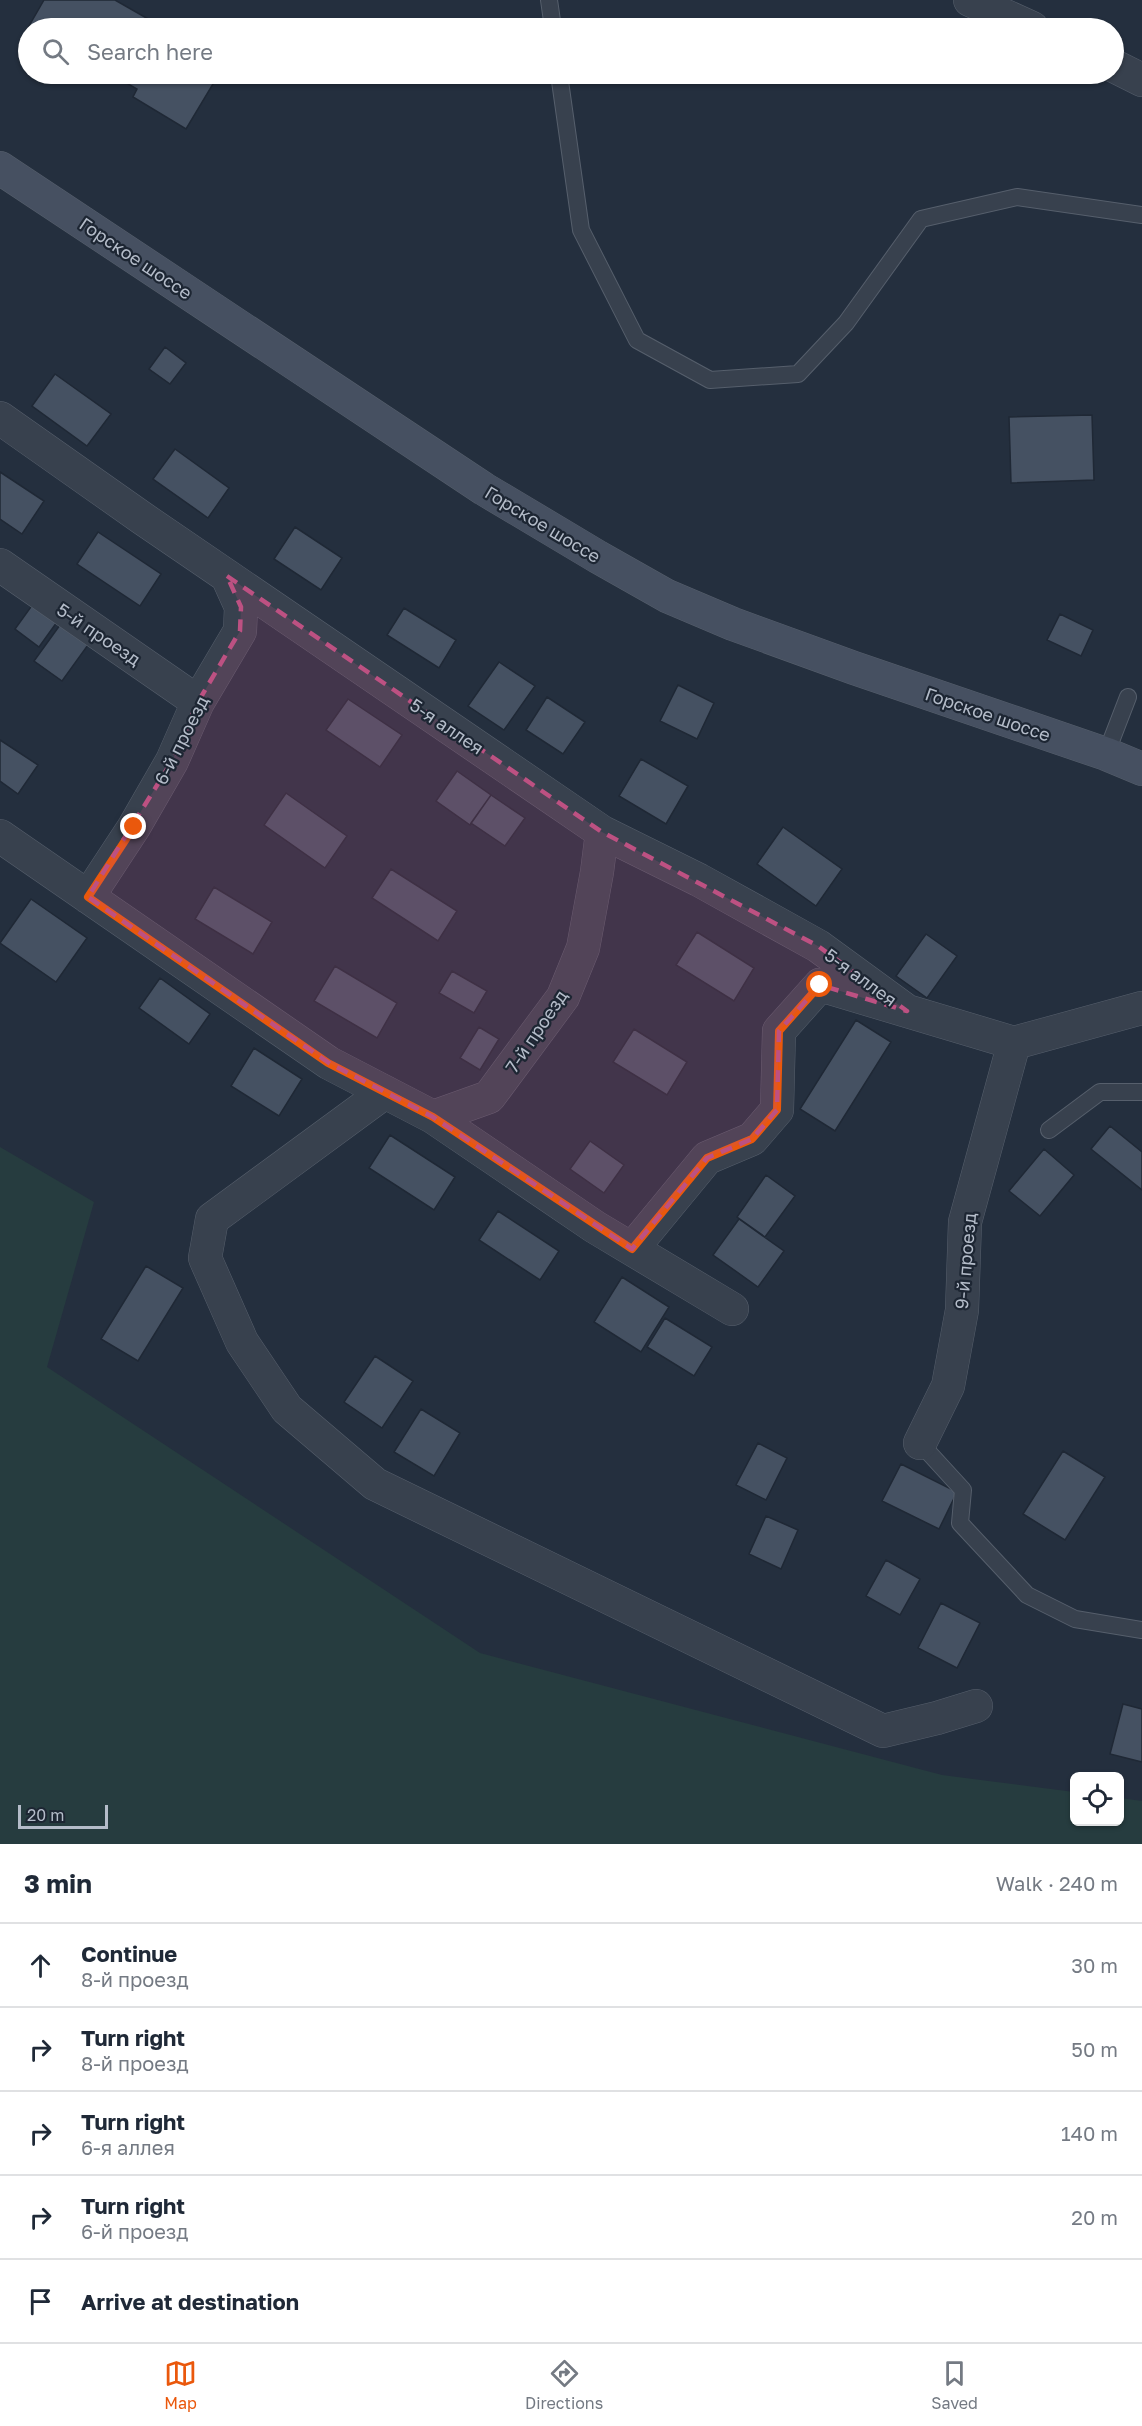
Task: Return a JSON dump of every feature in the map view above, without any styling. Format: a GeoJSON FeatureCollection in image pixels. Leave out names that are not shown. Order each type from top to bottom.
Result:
{"type":"FeatureCollection","features":[{"type":"Feature","properties":{"kind":"main road","name":"Горское шоссе"},"geometry":{"type":"LineString","coordinates":[[0,168],[484,489],[667,596],[734,624],[832,660],[1106,754],[1142,769]]}},
{"type":"Feature","properties":{"kind":"street"},"geometry":{"type":"LineString","coordinates":[[970,0],[1010,18]]}},
{"type":"Feature","properties":{"kind":"street"},"geometry":{"type":"LineString","coordinates":[[1124,71],[1142,80]]}},
{"type":"Feature","properties":{"kind":"street","name":"5-я аллея"},"geometry":{"type":"LineString","coordinates":[[0,418],[602,832],[699,880],[818,946],[907,1011]]}},
{"type":"Feature","properties":{"kind":"street","name":"5-й проезд"},"geometry":{"type":"LineString","coordinates":[[0,565],[198,702]]}},
{"type":"Feature","properties":{"kind":"street","name":"6-й проезд"},"geometry":{"type":"LineString","coordinates":[[88,897],[134,827],[172,761],[198,702],[240,631],[241,607],[227,576]]}},
{"type":"Feature","properties":{"kind":"street","name":"7-й проезд"},"geometry":{"type":"LineString","coordinates":[[433,1117],[489,1097],[563,997],[583,948],[602,832]]}},
{"type":"Feature","properties":{"kind":"street"},"geometry":{"type":"LineString","coordinates":[[0,836],[328,1063],[433,1117],[632,1249],[732,1309]]}},
{"type":"Feature","properties":{"kind":"street"},"geometry":{"type":"LineString","coordinates":[[632,1249],[707,1158],[752,1139],[777,1110],[779,1031],[820,985],[1014,1043],[1142,1008]]}},
{"type":"Feature","properties":{"kind":"street","name":"9-й проезд"},"geometry":{"type":"LineString","coordinates":[[920,1443],[948,1386],[962,1310],[965,1222],[1014,1043]]}},
{"type":"Feature","properties":{"kind":"street"},"geometry":{"type":"LineString","coordinates":[[385,1092],[212,1219],[205,1258],[242,1342],[287,1409],[375,1484],[883,1731],[976,1706]]}},
{"type":"Feature","properties":{"kind":"lane"},"geometry":{"type":"LineString","coordinates":[[549,0],[552,18]]}},
{"type":"Feature","properties":{"kind":"lane"},"geometry":{"type":"LineString","coordinates":[[560,84],[580,230],[637,340],[710,381],[798,374],[846,323],[921,219],[1017,197],[1142,215]]}},
{"type":"Feature","properties":{"kind":"lane"},"geometry":{"type":"LineString","coordinates":[[1106,754],[1128,697]]}},
{"type":"Feature","properties":{"kind":"lane"},"geometry":{"type":"LineString","coordinates":[[1049,1130],[1100,1092],[1142,1092]]}},
{"type":"Feature","properties":{"kind":"lane"},"geometry":{"type":"LineString","coordinates":[[920,1443],[963,1490],[960,1522],[1027,1595],[1075,1619],[1142,1630]]}},
{"type":"Feature","properties":{"kind":"highlighted area"},"geometry":{"type":"Polygon","coordinates":[[[227,576],[602,832],[818,946],[907,1011],[820,985],[779,1031],[777,1110],[752,1139],[707,1158],[632,1249],[433,1117],[329,1063],[88,897],[172,761],[198,702],[240,631],[241,607],[227,576]]]}},
{"type":"Feature","properties":{"kind":"green space"},"geometry":{"type":"Polygon","coordinates":[[[0,1147],[94,1202],[47,1367],[480,1653],[942,1775],[1070,1791],[1070,1826],[1124,1826],[1124,1799],[1142,1801],[1142,1844],[0,1844],[0,1147]]]}},
{"type":"Feature","properties":{"kind":"building"},"geometry":{"type":"Polygon","coordinates":[[[44,0],[115,0],[146,18],[34,18],[44,0]]]}},
{"type":"Feature","properties":{"kind":"building"},"geometry":{"type":"Polygon","coordinates":[[[128,84],[213,84],[186,129],[133,97],[137,89],[128,84]]]}},
{"type":"Feature","properties":{"kind":"building"},"geometry":{"type":"Polygon","coordinates":[[[165,347],[186,363],[170,384],[149,369],[165,347]]]}},
{"type":"Feature","properties":{"kind":"building"},"geometry":{"type":"Polygon","coordinates":[[[55,374],[111,414],[87,446],[32,406],[55,374]]]}},
{"type":"Feature","properties":{"kind":"building"},"geometry":{"type":"Polygon","coordinates":[[[1092,415],[1094,480],[1011,483],[1009,417],[1092,415]]]}},
{"type":"Feature","properties":{"kind":"building"},"geometry":{"type":"Polygon","coordinates":[[[175,449],[229,488],[208,518],[153,479],[175,449]]]}},
{"type":"Feature","properties":{"kind":"building"},"geometry":{"type":"Polygon","coordinates":[[[0,472],[44,501],[22,534],[0,519],[0,472]]]}},
{"type":"Feature","properties":{"kind":"building"},"geometry":{"type":"Polygon","coordinates":[[[295,527],[342,558],[321,590],[274,559],[295,527]]]}},
{"type":"Feature","properties":{"kind":"building"},"geometry":{"type":"Polygon","coordinates":[[[98,532],[161,574],[140,606],[77,564],[98,532]]]}},
{"type":"Feature","properties":{"kind":"building"},"geometry":{"type":"Polygon","coordinates":[[[33,604],[57,622],[39,647],[15,629],[33,604]]]}},
{"type":"Feature","properties":{"kind":"building"},"geometry":{"type":"Polygon","coordinates":[[[404,608],[456,640],[439,668],[387,635],[404,608]]]}},
{"type":"Feature","properties":{"kind":"building"},"geometry":{"type":"Polygon","coordinates":[[[1060,614],[1093,630],[1081,656],[1047,640],[1060,614]]]}},
{"type":"Feature","properties":{"kind":"building"},"geometry":{"type":"Polygon","coordinates":[[[60,625],[88,645],[62,681],[34,661],[60,625]]]}},
{"type":"Feature","properties":{"kind":"building"},"geometry":{"type":"Polygon","coordinates":[[[499,662],[535,686],[504,730],[468,706],[499,662]]]}},
{"type":"Feature","properties":{"kind":"building"},"geometry":{"type":"Polygon","coordinates":[[[678,685],[714,703],[697,739],[660,721],[678,685]]]}},
{"type":"Feature","properties":{"kind":"building"},"geometry":{"type":"Polygon","coordinates":[[[547,697],[585,722],[563,754],[526,730],[547,697]]]}},
{"type":"Feature","properties":{"kind":"building"},"geometry":{"type":"Polygon","coordinates":[[[348,699],[402,735],[380,767],[326,730],[348,699]]]}},
{"type":"Feature","properties":{"kind":"building"},"geometry":{"type":"Polygon","coordinates":[[[0,740],[38,765],[18,794],[0,781],[0,740]]]}},
{"type":"Feature","properties":{"kind":"building"},"geometry":{"type":"Polygon","coordinates":[[[641,759],[688,786],[666,824],[619,796],[641,759]]]}},
{"type":"Feature","properties":{"kind":"building"},"geometry":{"type":"Polygon","coordinates":[[[457,771],[491,795],[470,825],[436,801],[457,771]]]}},
{"type":"Feature","properties":{"kind":"building"},"geometry":{"type":"Polygon","coordinates":[[[286,793],[347,836],[325,868],[264,825],[286,793]]]}},
{"type":"Feature","properties":{"kind":"building"},"geometry":{"type":"Polygon","coordinates":[[[491,795],[525,818],[505,846],[471,823],[491,795]]]}},
{"type":"Feature","properties":{"kind":"building"},"geometry":{"type":"Polygon","coordinates":[[[783,827],[842,869],[816,906],[757,864],[783,827]]]}},
{"type":"Feature","properties":{"kind":"building"},"geometry":{"type":"Polygon","coordinates":[[[391,869],[457,911],[438,941],[372,898],[391,869]]]}},
{"type":"Feature","properties":{"kind":"building"},"geometry":{"type":"Polygon","coordinates":[[[214,887],[272,922],[253,954],[195,919],[214,887]]]}},
{"type":"Feature","properties":{"kind":"building"},"geometry":{"type":"Polygon","coordinates":[[[31,899],[87,938],[56,982],[0,943],[31,899]]]}},
{"type":"Feature","properties":{"kind":"building"},"geometry":{"type":"Polygon","coordinates":[[[697,932],[754,968],[734,1001],[676,965],[697,932]]]}},
{"type":"Feature","properties":{"kind":"building"},"geometry":{"type":"Polygon","coordinates":[[[926,934],[957,956],[927,998],[896,976],[926,934]]]}},
{"type":"Feature","properties":{"kind":"building"},"geometry":{"type":"Polygon","coordinates":[[[335,966],[397,1003],[377,1038],[314,1001],[335,966]]]}},
{"type":"Feature","properties":{"kind":"building"},"geometry":{"type":"Polygon","coordinates":[[[452,971],[487,991],[474,1013],[439,993],[452,971]]]}},
{"type":"Feature","properties":{"kind":"building"},"geometry":{"type":"Polygon","coordinates":[[[160,978],[210,1014],[189,1044],[139,1008],[160,978]]]}},
{"type":"Feature","properties":{"kind":"building"},"geometry":{"type":"Polygon","coordinates":[[[856,1020],[891,1042],[835,1131],[800,1109],[856,1020]]]}},
{"type":"Feature","properties":{"kind":"building"},"geometry":{"type":"Polygon","coordinates":[[[479,1027],[499,1039],[480,1070],[460,1058],[479,1027]]]}},
{"type":"Feature","properties":{"kind":"building"},"geometry":{"type":"Polygon","coordinates":[[[634,1029],[687,1062],[667,1095],[613,1062],[634,1029]]]}},
{"type":"Feature","properties":{"kind":"building"},"geometry":{"type":"Polygon","coordinates":[[[254,1048],[302,1079],[279,1116],[231,1086],[254,1048]]]}},
{"type":"Feature","properties":{"kind":"building"},"geometry":{"type":"Polygon","coordinates":[[[1110,1126],[1142,1152],[1142,1190],[1091,1149],[1110,1126]]]}},
{"type":"Feature","properties":{"kind":"building"},"geometry":{"type":"Polygon","coordinates":[[[390,1135],[455,1177],[434,1210],[369,1168],[390,1135]]]}},
{"type":"Feature","properties":{"kind":"building"},"geometry":{"type":"Polygon","coordinates":[[[590,1141],[624,1165],[604,1193],[570,1169],[590,1141]]]}},
{"type":"Feature","properties":{"kind":"building"},"geometry":{"type":"Polygon","coordinates":[[[1044,1149],[1074,1175],[1040,1216],[1009,1191],[1044,1149]]]}},
{"type":"Feature","properties":{"kind":"building"},"geometry":{"type":"Polygon","coordinates":[[[766,1175],[795,1196],[765,1237],[737,1217],[766,1175]]]}},
{"type":"Feature","properties":{"kind":"building"},"geometry":{"type":"Polygon","coordinates":[[[498,1211],[559,1251],[540,1280],[479,1240],[498,1211]]]}},
{"type":"Feature","properties":{"kind":"building"},"geometry":{"type":"Polygon","coordinates":[[[739,1219],[784,1251],[758,1287],[713,1255],[739,1219]]]}},
{"type":"Feature","properties":{"kind":"building"},"geometry":{"type":"Polygon","coordinates":[[[146,1266],[183,1288],[138,1361],[101,1339],[146,1266]]]}},
{"type":"Feature","properties":{"kind":"building"},"geometry":{"type":"Polygon","coordinates":[[[622,1277],[669,1307],[641,1352],[594,1322],[622,1277]]]}},
{"type":"Feature","properties":{"kind":"building"},"geometry":{"type":"Polygon","coordinates":[[[665,1318],[712,1347],[694,1376],[647,1347],[665,1318]]]}},
{"type":"Feature","properties":{"kind":"building"},"geometry":{"type":"Polygon","coordinates":[[[375,1356],[413,1381],[382,1428],[344,1402],[375,1356]]]}},
{"type":"Feature","properties":{"kind":"building"},"geometry":{"type":"Polygon","coordinates":[[[421,1409],[460,1433],[434,1476],[394,1452],[421,1409]]]}},
{"type":"Feature","properties":{"kind":"building"},"geometry":{"type":"Polygon","coordinates":[[[758,1443],[787,1458],[766,1500],[736,1485],[758,1443]]]}},
{"type":"Feature","properties":{"kind":"building"},"geometry":{"type":"Polygon","coordinates":[[[1063,1451],[1105,1477],[1065,1540],[1023,1514],[1063,1451]]]}},
{"type":"Feature","properties":{"kind":"building"},"geometry":{"type":"Polygon","coordinates":[[[901,1464],[957,1492],[939,1529],[882,1501],[901,1464]]]}},
{"type":"Feature","properties":{"kind":"building"},"geometry":{"type":"Polygon","coordinates":[[[766,1516],[798,1530],[781,1569],[749,1554],[766,1516]]]}},
{"type":"Feature","properties":{"kind":"building"},"geometry":{"type":"Polygon","coordinates":[[[886,1560],[920,1579],[900,1615],[866,1596],[886,1560]]]}},
{"type":"Feature","properties":{"kind":"building"},"geometry":{"type":"Polygon","coordinates":[[[941,1603],[980,1623],[957,1668],[918,1648],[941,1603]]]}},
{"type":"Feature","properties":{"kind":"building"},"geometry":{"type":"Polygon","coordinates":[[[1123,1704],[1142,1709],[1142,1762],[1110,1754],[1123,1704]]]}},
{"type":"Feature","properties":{"kind":"route"},"geometry":{"type":"LineString","coordinates":[[134,827],[88,897],[328,1063],[433,1117],[595,1227],[632,1249],[707,1158],[752,1139],[777,1110],[779,1031],[820,985]]}}]}
